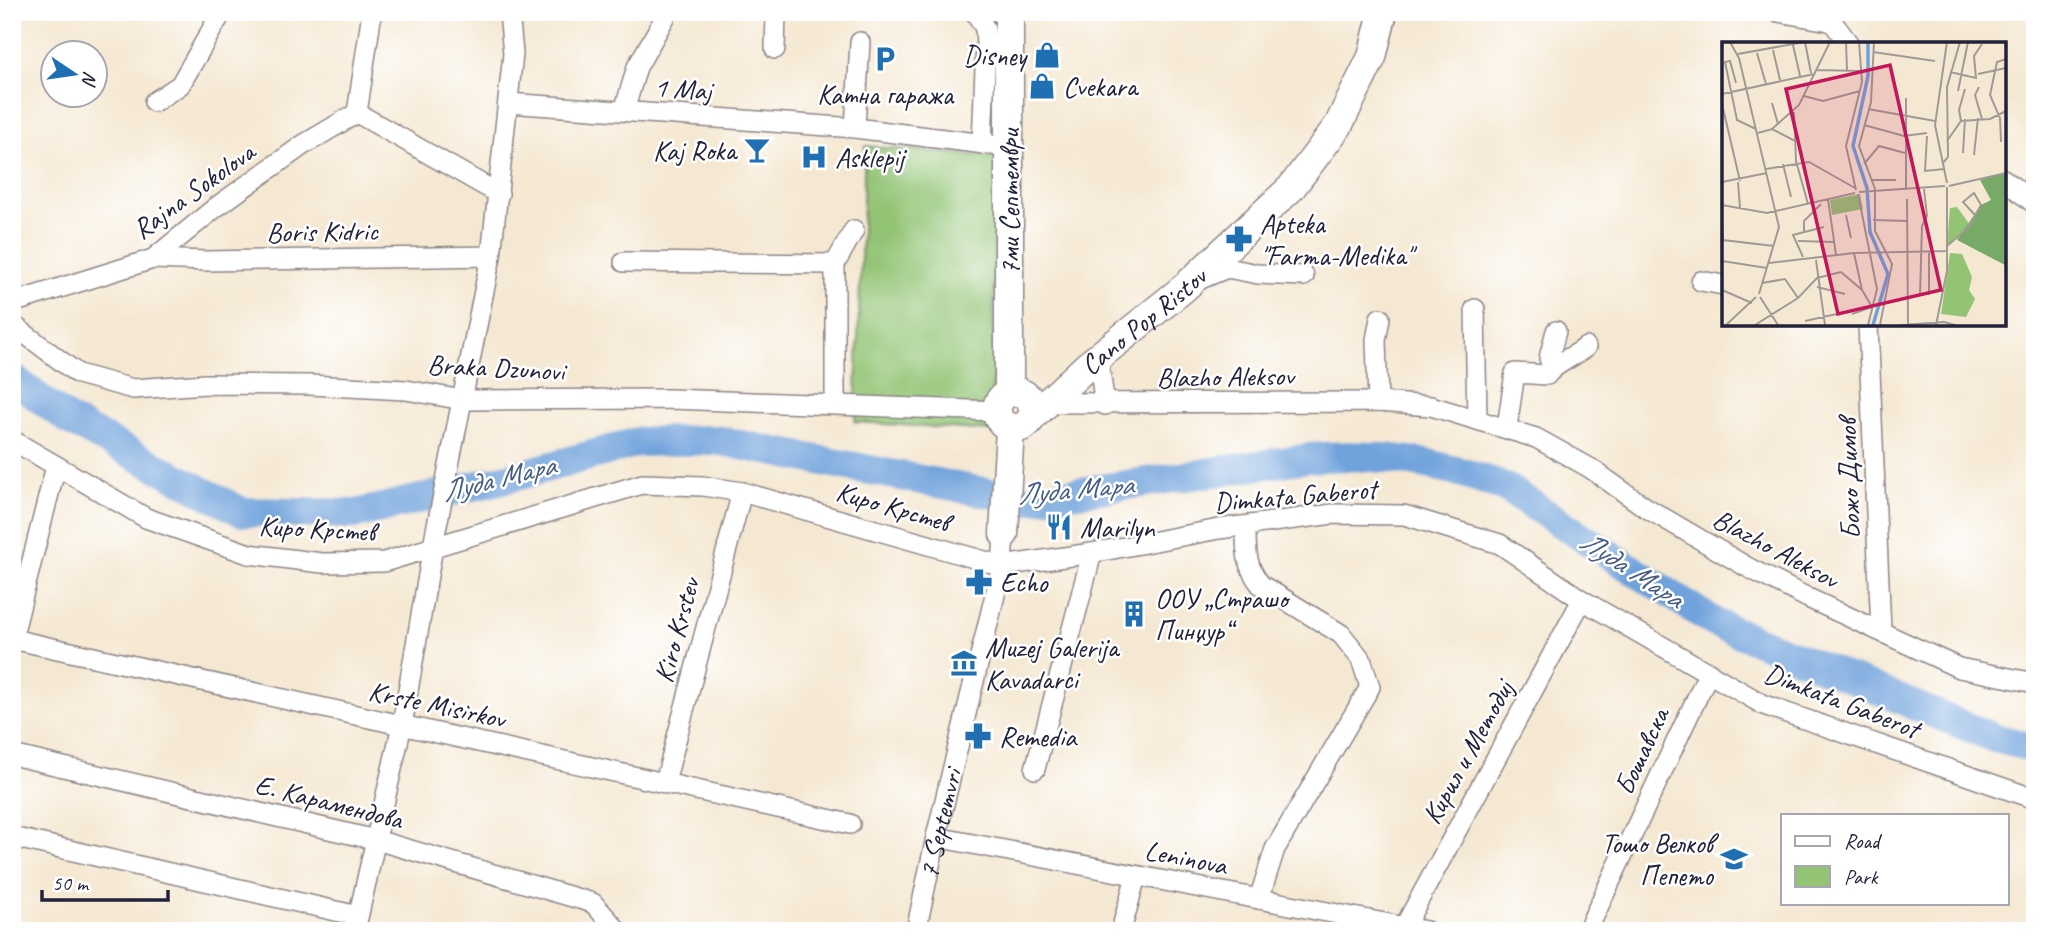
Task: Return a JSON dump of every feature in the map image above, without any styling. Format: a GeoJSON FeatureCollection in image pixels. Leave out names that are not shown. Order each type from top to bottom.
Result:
{"type":"FeatureCollection","features":[{"type":"Feature","properties":{"kind":"street"},"geometry":{"type":"LineString","coordinates":[[154,102],[180,85],[222,12]]}},
{"type":"Feature","properties":{"kind":"street"},"geometry":{"type":"LineString","coordinates":[[372,12],[357,113],[499,194]]}},
{"type":"Feature","properties":{"kind":"street"},"geometry":{"type":"LineString","coordinates":[[12,836],[356,923],[402,725],[434,542],[491,257],[513,54],[509,12]]}},
{"type":"Feature","properties":{"kind":"street"},"geometry":{"type":"LineString","coordinates":[[624,111],[637,67],[668,12]]}},
{"type":"Feature","properties":{"kind":"street"},"geometry":{"type":"LineString","coordinates":[[775,49],[776,12]]}},
{"type":"Feature","properties":{"kind":"street"},"geometry":{"type":"LineString","coordinates":[[975,12],[985,29],[995,146]]}},
{"type":"Feature","properties":{"kind":"street","name":"7ми Септември"},"geometry":{"type":"LineString","coordinates":[[1009,12],[995,146],[1021,409]]}},
{"type":"Feature","properties":{"kind":"street","name":"Cano Pop Ristov"},"geometry":{"type":"LineString","coordinates":[[1021,409],[1098,357],[1184,288],[1291,188],[1338,126],[1372,57],[1383,12]]}},
{"type":"Feature","properties":{"kind":"street"},"geometry":{"type":"LineString","coordinates":[[1778,12],[1827,17],[1847,42]]}},
{"type":"Feature","properties":{"kind":"street"},"geometry":{"type":"LineString","coordinates":[[855,128],[859,43]]}},
{"type":"Feature","properties":{"kind":"street","name":"1 Maj"},"geometry":{"type":"LineString","coordinates":[[508,103],[855,128],[995,146]]}},
{"type":"Feature","properties":{"kind":"street","name":"Rajna Sokolova"},"geometry":{"type":"LineString","coordinates":[[12,303],[153,259],[215,208],[281,161],[357,113]]}},
{"type":"Feature","properties":{"kind":"street"},"geometry":{"type":"LineString","coordinates":[[2005,181],[2035,204]]}},
{"type":"Feature","properties":{"kind":"street"},"geometry":{"type":"LineString","coordinates":[[835,403],[835,264],[854,230]]}},
{"type":"Feature","properties":{"kind":"street","name":"Boris Kidric"},"geometry":{"type":"LineString","coordinates":[[153,259],[206,261],[491,257]]}},
{"type":"Feature","properties":{"kind":"street"},"geometry":{"type":"LineString","coordinates":[[624,262],[835,264]]}},
{"type":"Feature","properties":{"kind":"street"},"geometry":{"type":"LineString","coordinates":[[1184,288],[1227,268],[1258,274],[1304,276]]}},
{"type":"Feature","properties":{"kind":"street"},"geometry":{"type":"LineString","coordinates":[[1701,281],[1722,285]]}},
{"type":"Feature","properties":{"kind":"street"},"geometry":{"type":"LineString","coordinates":[[1475,309],[1478,418]]}},
{"type":"Feature","properties":{"kind":"street"},"geometry":{"type":"LineString","coordinates":[[1378,402],[1376,340],[1380,318]]}},
{"type":"Feature","properties":{"kind":"street","name":"Braka Dzunovi"},"geometry":{"type":"LineString","coordinates":[[12,324],[78,374],[133,389],[206,384],[310,385],[406,390],[461,408],[670,398],[1021,409]]}},
{"type":"Feature","properties":{"kind":"street","name":"Божо Димов"},"geometry":{"type":"LineString","coordinates":[[1868,326],[1881,631]]}},
{"type":"Feature","properties":{"kind":"street"},"geometry":{"type":"LineString","coordinates":[[1552,367],[1549,358],[1556,331]]}},
{"type":"Feature","properties":{"kind":"street"},"geometry":{"type":"LineString","coordinates":[[1507,427],[1515,373],[1547,375],[1552,367],[1568,361],[1586,347]]}},
{"type":"Feature","properties":{"kind":"street"},"geometry":{"type":"LineString","coordinates":[[1098,357],[1105,405]]}},
{"type":"Feature","properties":{"kind":"street","name":"Blazho Aleksov"},"geometry":{"type":"LineString","coordinates":[[1021,409],[1105,405],[1378,402],[1431,406],[1478,418],[1536,438],[1590,468],[1646,507],[1747,567],[1881,631],[1959,668],[2035,683]]}},
{"type":"Feature","properties":{"kind":"street","name":"7 Septemvri"},"geometry":{"type":"LineString","coordinates":[[916,931],[1002,566],[1007,464],[1021,409]]}},
{"type":"Feature","properties":{"kind":"street","name":"Киро Крстев"},"geometry":{"type":"LineString","coordinates":[[12,440],[145,518],[248,554],[322,563],[383,562],[434,542],[642,484],[703,486],[742,492],[1002,566]]}},
{"type":"Feature","properties":{"kind":"street"},"geometry":{"type":"LineString","coordinates":[[12,639],[56,466]]}},
{"type":"Feature","properties":{"kind":"street","name":"Kiro Krstev"},"geometry":{"type":"LineString","coordinates":[[665,782],[742,492]]}},
{"type":"Feature","properties":{"kind":"street","name":"Dimkata Gaberot"},"geometry":{"type":"LineString","coordinates":[[1002,566],[1332,514],[1404,515],[1500,544],[1582,600],[1765,705],[2035,799]]}},
{"type":"Feature","properties":{"kind":"street"},"geometry":{"type":"LineString","coordinates":[[1246,526],[1247,560],[1252,575],[1261,585],[1340,634],[1362,660],[1370,687],[1275,849],[1259,899]]}},
{"type":"Feature","properties":{"kind":"street"},"geometry":{"type":"LineString","coordinates":[[1035,769],[1092,553]]}},
{"type":"Feature","properties":{"kind":"street","name":"Кирил и Методиј"},"geometry":{"type":"LineString","coordinates":[[1402,929],[1582,600]]}},
{"type":"Feature","properties":{"kind":"street","name":"Krste Misirkov"},"geometry":{"type":"LineString","coordinates":[[12,639],[850,824]]}},
{"type":"Feature","properties":{"kind":"street","name":"Бошавска"},"geometry":{"type":"LineString","coordinates":[[1587,931],[1709,672]]}},
{"type":"Feature","properties":{"kind":"street","name":"Е. Карамендова"},"geometry":{"type":"LineString","coordinates":[[12,755],[376,840],[593,903],[618,931]]}},
{"type":"Feature","properties":{"kind":"street","name":"Leninova"},"geometry":{"type":"LineString","coordinates":[[936,837],[1402,929],[1426,931]]}},
{"type":"Feature","properties":{"kind":"street"},"geometry":{"type":"LineString","coordinates":[[1121,931],[1136,876]]}},
{"type":"Feature","properties":{"kind":"green space"},"geometry":{"type":"Polygon","coordinates":[[[865,146],[996,157],[992,431],[855,422],[865,146]]]}},
{"type":"Feature","properties":{"kind":"waterway","name":"Луда Мара"},"geometry":{"type":"LineString","coordinates":[[12,378],[70,421],[242,512],[356,514],[520,475],[638,442],[715,440],[1025,500],[1308,458],[1359,457],[1410,461],[1459,472],[1508,489],[1715,623],[1994,738],[2035,748]]}},
{"type":"Feature","properties":{"kind":"place","name":"Disney"},"geometry":{"type":"Point","coordinates":[1047,55]}},
{"type":"Feature","properties":{"kind":"place","name":"Катна гаража"},"geometry":{"type":"Point","coordinates":[885,59]}},
{"type":"Feature","properties":{"kind":"place","name":"Cvekara"},"geometry":{"type":"Point","coordinates":[1042,86]}},
{"type":"Feature","properties":{"kind":"place","name":"Kaj Roka"},"geometry":{"type":"Point","coordinates":[757,150]}},
{"type":"Feature","properties":{"kind":"place","name":"Asklepij"},"geometry":{"type":"Point","coordinates":[814,157]}},
{"type":"Feature","properties":{"kind":"place","name":"Apteka \"Farma-Medika\""},"geometry":{"type":"Point","coordinates":[1239,239]}},
{"type":"Feature","properties":{"kind":"place","name":"Marilyn"},"geometry":{"type":"Point","coordinates":[1059,527]}},
{"type":"Feature","properties":{"kind":"place","name":"Echo"},"geometry":{"type":"Point","coordinates":[979,582]}},
{"type":"Feature","properties":{"kind":"place","name":"ООУ „Страшо Пинџур“"},"geometry":{"type":"Point","coordinates":[1134,614]}},
{"type":"Feature","properties":{"kind":"place","name":"Muzej Galerija Kavadarci"},"geometry":{"type":"Point","coordinates":[964,663]}},
{"type":"Feature","properties":{"kind":"place","name":"Remedia"},"geometry":{"type":"Point","coordinates":[978,736]}},
{"type":"Feature","properties":{"kind":"place","name":"Тошо Велков Пепето"},"geometry":{"type":"Point","coordinates":[1734,859]}}]}
